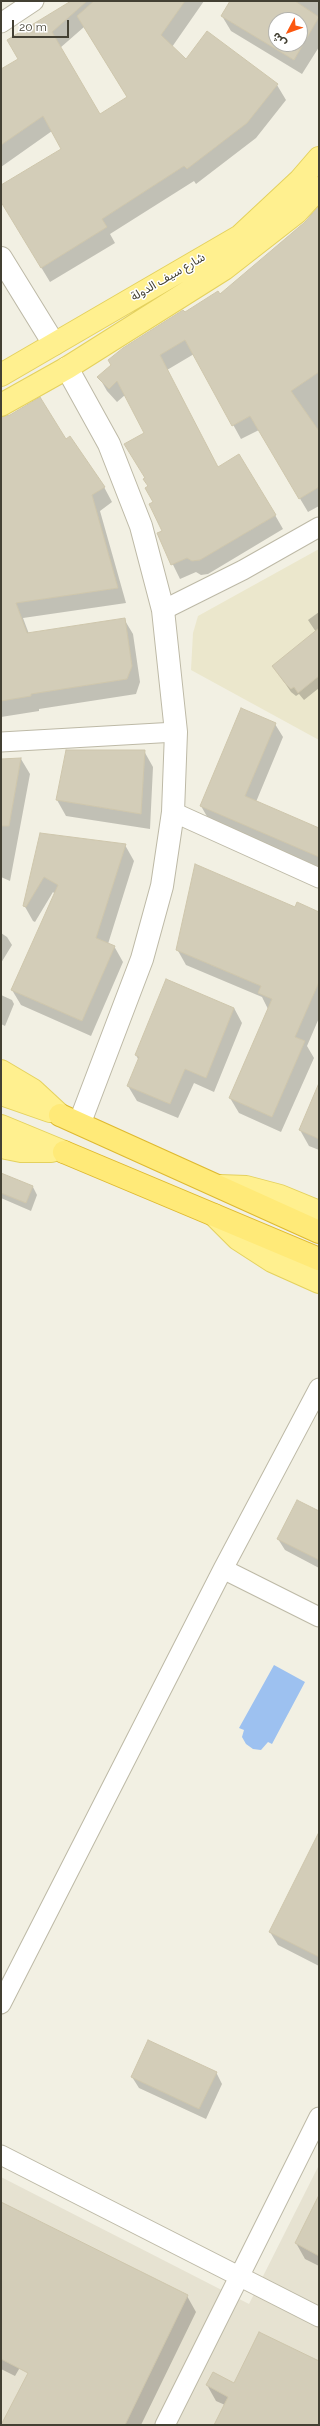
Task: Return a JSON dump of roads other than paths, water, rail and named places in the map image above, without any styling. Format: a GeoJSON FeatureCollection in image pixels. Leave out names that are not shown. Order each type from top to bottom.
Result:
{"type":"FeatureCollection","features":[{"type":"Feature","properties":{"kind":"highway"},"geometry":{"type":"LineString","coordinates":[[70,1119],[319,1232]]}},
{"type":"Feature","properties":{"kind":"highway"},"geometry":{"type":"LineString","coordinates":[[64,1152],[319,1259]]}},
{"type":"Feature","properties":{"kind":"main road","name":"شارع سيف الدولة"},"geometry":{"type":"LineString","coordinates":[[1,375],[240,236],[300,180],[319,158]]}},
{"type":"Feature","properties":{"kind":"main road","name":"شارع سيف الدولة"},"geometry":{"type":"LineString","coordinates":[[1,405],[67,368],[224,269],[297,212],[319,188]]}},
{"type":"Feature","properties":{"kind":"main road"},"geometry":{"type":"LineString","coordinates":[[1,1071],[33,1090],[70,1119]]}},
{"type":"Feature","properties":{"kind":"main road"},"geometry":{"type":"LineString","coordinates":[[1,1094],[70,1119]]}},
{"type":"Feature","properties":{"kind":"main road"},"geometry":{"type":"LineString","coordinates":[[1,1126],[64,1152]]}},
{"type":"Feature","properties":{"kind":"main road"},"geometry":{"type":"LineString","coordinates":[[1,1147],[21,1151],[64,1152]]}},
{"type":"Feature","properties":{"kind":"main road"},"geometry":{"type":"LineString","coordinates":[[220,1186],[246,1187],[280,1196],[319,1212]]}},
{"type":"Feature","properties":{"kind":"main road"},"geometry":{"type":"LineString","coordinates":[[210,1212],[238,1239],[272,1261],[319,1282]]}},
{"type":"Feature","properties":{"kind":"street"},"geometry":{"type":"LineString","coordinates":[[1,23],[34,1]]}},
{"type":"Feature","properties":{"kind":"street"},"geometry":{"type":"LineString","coordinates":[[1,258],[54,344]]}},
{"type":"Feature","properties":{"kind":"street"},"geometry":{"type":"LineString","coordinates":[[67,368],[109,444],[141,526],[163,610],[176,732],[173,812],[162,886],[142,959],[70,1119]]}},
{"type":"Feature","properties":{"kind":"street"},"geometry":{"type":"LineString","coordinates":[[163,610],[244,570],[319,527]]}},
{"type":"Feature","properties":{"kind":"street"},"geometry":{"type":"LineString","coordinates":[[1,742],[176,732]]}},
{"type":"Feature","properties":{"kind":"street"},"geometry":{"type":"LineString","coordinates":[[173,812],[319,878]]}},
{"type":"Feature","properties":{"kind":"street"},"geometry":{"type":"LineString","coordinates":[[1,2004],[223,1569],[319,1388]]}},
{"type":"Feature","properties":{"kind":"street"},"geometry":{"type":"LineString","coordinates":[[223,1569],[319,1617]]}},
{"type":"Feature","properties":{"kind":"street"},"geometry":{"type":"LineString","coordinates":[[165,2425],[319,2117]]}},
{"type":"Feature","properties":{"kind":"street"},"geometry":{"type":"LineString","coordinates":[[1,2155],[319,2317]]}},
{"type":"Feature","properties":{"kind":"water"},"geometry":{"type":"Polygon","coordinates":[[[274,1665],[305,1682],[272,1744],[268,1742],[261,1750],[253,1749],[246,1744],[242,1737],[244,1730],[239,1728],[274,1665]]]}}]}
